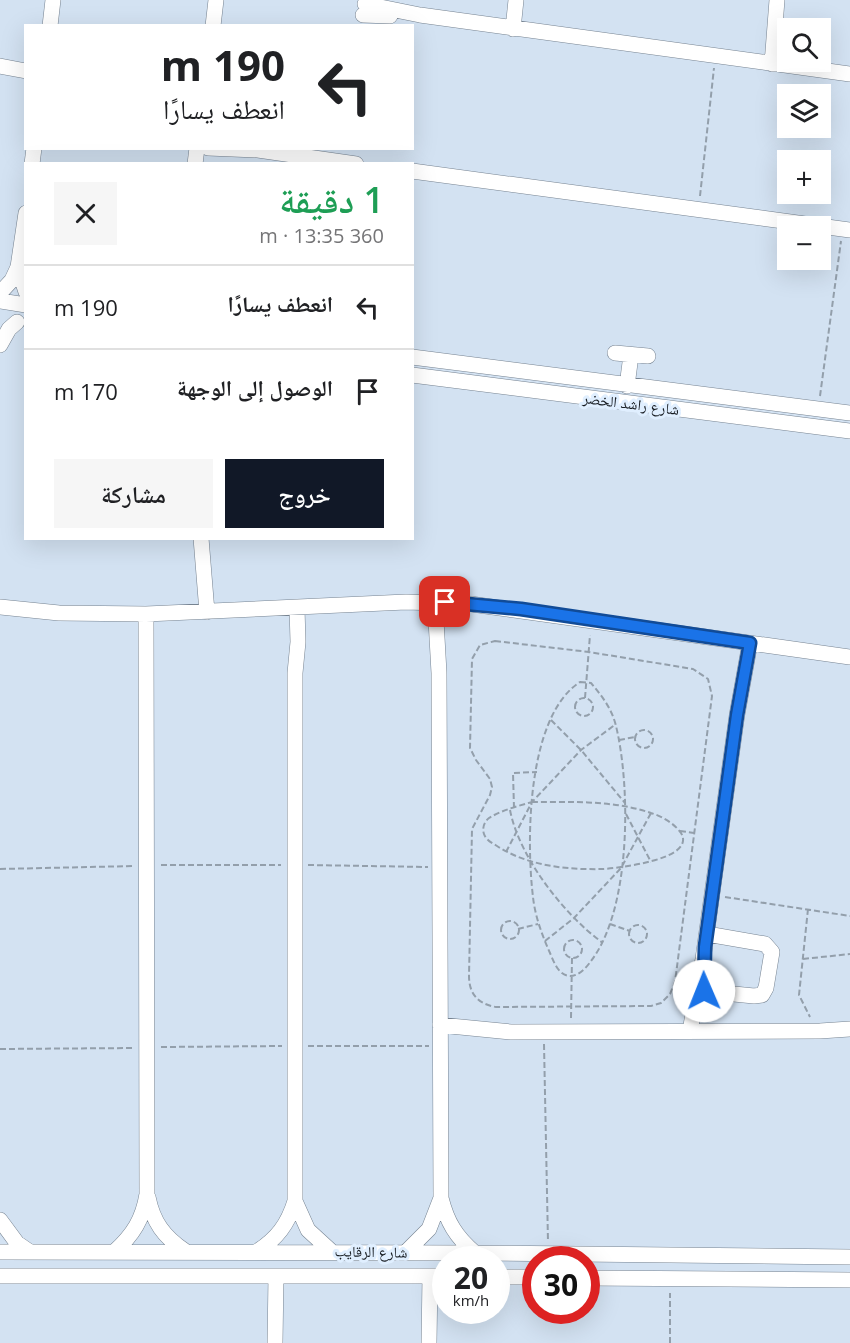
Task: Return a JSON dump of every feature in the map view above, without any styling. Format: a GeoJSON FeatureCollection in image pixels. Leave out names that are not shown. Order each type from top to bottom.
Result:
{"type":"FeatureCollection","features":[{"type":"Feature","properties":{"kind":"street"},"geometry":{"type":"LineString","coordinates":[[50,24],[53,0]]}},
{"type":"Feature","properties":{"kind":"street"},"geometry":{"type":"LineString","coordinates":[[213,24],[216,0]]}},
{"type":"Feature","properties":{"kind":"street"},"geometry":{"type":"LineString","coordinates":[[508,0],[508,28]]}},
{"type":"Feature","properties":{"kind":"street"},"geometry":{"type":"LineString","coordinates":[[508,28],[516,0]]}},
{"type":"Feature","properties":{"kind":"street"},"geometry":{"type":"LineString","coordinates":[[766,63],[775,0]]}},
{"type":"Feature","properties":{"kind":"street"},"geometry":{"type":"LineString","coordinates":[[364,11],[420,15],[850,74]]}},
{"type":"Feature","properties":{"kind":"street"},"geometry":{"type":"LineString","coordinates":[[0,59],[24,61]]}},
{"type":"Feature","properties":{"kind":"street"},"geometry":{"type":"LineString","coordinates":[[0,66],[24,71]]}},
{"type":"Feature","properties":{"kind":"street"},"geometry":{"type":"LineString","coordinates":[[267,150],[347,157]]}},
{"type":"Feature","properties":{"kind":"street"},"geometry":{"type":"LineString","coordinates":[[414,171],[846,230]]}},
{"type":"Feature","properties":{"kind":"street"},"geometry":{"type":"LineString","coordinates":[[0,293],[12,280],[18,267],[24,226]]}},
{"type":"Feature","properties":{"kind":"street"},"geometry":{"type":"LineString","coordinates":[[18,267],[24,286]]}},
{"type":"Feature","properties":{"kind":"street"},"geometry":{"type":"LineString","coordinates":[[0,301],[24,305]]}},
{"type":"Feature","properties":{"kind":"street"},"geometry":{"type":"LineString","coordinates":[[0,320],[21,323]]}},
{"type":"Feature","properties":{"kind":"street"},"geometry":{"type":"LineString","coordinates":[[0,345],[9,329],[21,323]]}},
{"type":"Feature","properties":{"kind":"street"},"geometry":{"type":"LineString","coordinates":[[615,353],[648,356]]}},
{"type":"Feature","properties":{"kind":"street"},"geometry":{"type":"LineString","coordinates":[[627,386],[631,355]]}},
{"type":"Feature","properties":{"kind":"street","name":"شارع راشد الخضر"},"geometry":{"type":"LineString","coordinates":[[414,357],[627,386],[850,412]]}},
{"type":"Feature","properties":{"kind":"street","name":"شارع راشد الخضر"},"geometry":{"type":"LineString","coordinates":[[414,375],[850,431]]}},
{"type":"Feature","properties":{"kind":"street"},"geometry":{"type":"LineString","coordinates":[[201,542],[201,612]]}},
{"type":"Feature","properties":{"kind":"street"},"geometry":{"type":"LineString","coordinates":[[440,602],[441,1198],[452,1229],[467,1246]]}},
{"type":"Feature","properties":{"kind":"street"},"geometry":{"type":"LineString","coordinates":[[0,607],[59,613],[146,614],[440,602],[496,606],[850,657]]}},
{"type":"Feature","properties":{"kind":"street"},"geometry":{"type":"LineString","coordinates":[[293,608],[291,650],[295,673],[296,1201],[300,1216],[308,1230],[332,1252]]}},
{"type":"Feature","properties":{"kind":"street"},"geometry":{"type":"LineString","coordinates":[[0,617],[59,613]]}},
{"type":"Feature","properties":{"kind":"street"},"geometry":{"type":"LineString","coordinates":[[114,1252],[127,1241],[137,1227],[144,1211],[147,1194],[146,614]]}},
{"type":"Feature","properties":{"kind":"street"},"geometry":{"type":"LineString","coordinates":[[696,1031],[745,642]]}},
{"type":"Feature","properties":{"kind":"street"},"geometry":{"type":"LineString","coordinates":[[704,991],[758,996],[762,994],[766,988],[772,952],[765,944],[707,934]]}},
{"type":"Feature","properties":{"kind":"street"},"geometry":{"type":"LineString","coordinates":[[696,1031],[704,991],[704,959]]}},
{"type":"Feature","properties":{"kind":"street"},"geometry":{"type":"LineString","coordinates":[[440,1037],[510,1032],[850,1029]]}},
{"type":"Feature","properties":{"kind":"street"},"geometry":{"type":"LineString","coordinates":[[819,1031],[850,1036]]}},
{"type":"Feature","properties":{"kind":"street"},"geometry":{"type":"LineString","coordinates":[[147,1194],[151,1211],[159,1227],[170,1241],[184,1251]]}},
{"type":"Feature","properties":{"kind":"street"},"geometry":{"type":"LineString","coordinates":[[405,1253],[429,1229],[437,1214],[441,1198]]}},
{"type":"Feature","properties":{"kind":"street"},"geometry":{"type":"LineString","coordinates":[[256,1252],[282,1231],[296,1201]]}},
{"type":"Feature","properties":{"kind":"street"},"geometry":{"type":"LineString","coordinates":[[0,1220],[17,1243],[30,1252]]}},
{"type":"Feature","properties":{"kind":"street","name":"شارع الرقايب"},"geometry":{"type":"LineString","coordinates":[[0,1252],[432,1253]]}},
{"type":"Feature","properties":{"kind":"street","name":"شارع الرقايب"},"geometry":{"type":"LineString","coordinates":[[600,1254],[847,1255]]}},
{"type":"Feature","properties":{"kind":"street","name":"شارع الرقايب"},"geometry":{"type":"LineString","coordinates":[[0,1276],[432,1276]]}},
{"type":"Feature","properties":{"kind":"street"},"geometry":{"type":"LineString","coordinates":[[275,1343],[276,1276]]}},
{"type":"Feature","properties":{"kind":"street"},"geometry":{"type":"LineString","coordinates":[[600,1278],[850,1280]]}},
{"type":"Feature","properties":{"kind":"street"},"geometry":{"type":"LineString","coordinates":[[429,1343],[432,1321]]}},
{"type":"Feature","properties":{"kind":"path"},"geometry":{"type":"LineString","coordinates":[[699,210],[715,56]]}},
{"type":"Feature","properties":{"kind":"path"},"geometry":{"type":"LineString","coordinates":[[819,408],[846,230]]}},
{"type":"Feature","properties":{"kind":"path"},"geometry":{"type":"LineString","coordinates":[[585,698],[592,620]]}},
{"type":"Feature","properties":{"kind":"path"},"geometry":{"type":"LineString","coordinates":[[495,641],[589,652],[693,669],[708,679],[712,696],[675,982],[670,994],[661,1003],[651,1006],[487,1005],[479,1001],[469,985],[472,829],[492,787],[490,779],[470,748],[472,658],[480,645],[495,641]]}},
{"type":"Feature","properties":{"kind":"path"},"geometry":{"type":"LineString","coordinates":[[586,682],[591,683],[602,695],[616,724],[626,813],[621,868],[610,924],[603,943],[589,964],[578,974],[571,976],[564,974],[556,967],[538,924],[533,897],[532,802],[550,719],[570,689],[586,682]]}},
{"type":"Feature","properties":{"kind":"path"},"geometry":{"type":"LineString","coordinates":[[585,698],[592,703],[593,707],[589,714],[581,715],[577,712],[576,705],[585,698]]}},
{"type":"Feature","properties":{"kind":"path"},"geometry":{"type":"LineString","coordinates":[[550,719],[581,750],[625,805]]}},
{"type":"Feature","properties":{"kind":"path"},"geometry":{"type":"LineString","coordinates":[[506,852],[532,802],[581,750],[616,724]]}},
{"type":"Feature","properties":{"kind":"path"},"geometry":{"type":"LineString","coordinates":[[619,740],[635,737],[638,733],[645,731],[649,732],[653,740],[648,747],[640,747],[635,737]]}},
{"type":"Feature","properties":{"kind":"path"},"geometry":{"type":"LineString","coordinates":[[514,808],[513,773],[537,772]]}},
{"type":"Feature","properties":{"kind":"path"},"geometry":{"type":"LineString","coordinates":[[582,801],[625,805],[668,821],[680,831],[683,837],[681,844],[672,853],[651,862],[621,868],[563,867],[531,862],[506,852],[487,840],[483,833],[483,826],[490,818],[532,802],[582,801]]}},
{"type":"Feature","properties":{"kind":"path"},"geometry":{"type":"LineString","coordinates":[[510,809],[516,830],[531,862],[574,918],[586,931],[603,943]]}},
{"type":"Feature","properties":{"kind":"path"},"geometry":{"type":"LineString","coordinates":[[626,813],[651,862]]}},
{"type":"Feature","properties":{"kind":"path"},"geometry":{"type":"LineString","coordinates":[[544,941],[574,918],[621,868],[651,813]]}},
{"type":"Feature","properties":{"kind":"path"},"geometry":{"type":"LineString","coordinates":[[680,831],[694,833]]}},
{"type":"Feature","properties":{"kind":"path"},"geometry":{"type":"LineString","coordinates":[[0,869],[147,865],[440,867]]}},
{"type":"Feature","properties":{"kind":"path"},"geometry":{"type":"LineString","coordinates":[[712,895],[850,916]]}},
{"type":"Feature","properties":{"kind":"path"},"geometry":{"type":"LineString","coordinates":[[808,909],[799,987],[801,1002],[819,1031]]}},
{"type":"Feature","properties":{"kind":"path"},"geometry":{"type":"LineString","coordinates":[[518,929],[514,922],[506,922],[501,932],[506,938],[513,938],[518,929],[538,924]]}},
{"type":"Feature","properties":{"kind":"path"},"geometry":{"type":"LineString","coordinates":[[610,924],[630,932]]}},
{"type":"Feature","properties":{"kind":"path"},"geometry":{"type":"LineString","coordinates":[[639,925],[647,934],[643,941],[635,942],[630,932],[632,928],[639,925]]}},
{"type":"Feature","properties":{"kind":"path"},"geometry":{"type":"LineString","coordinates":[[571,1032],[572,958],[564,950],[567,943],[574,941],[580,945],[581,952],[572,958]]}},
{"type":"Feature","properties":{"kind":"path"},"geometry":{"type":"LineString","coordinates":[[803,959],[850,954]]}},
{"type":"Feature","properties":{"kind":"path"},"geometry":{"type":"LineString","coordinates":[[544,1032],[549,1246]]}},
{"type":"Feature","properties":{"kind":"path"},"geometry":{"type":"LineString","coordinates":[[0,1049],[295,1046],[440,1037]]}},
{"type":"Feature","properties":{"kind":"path"},"geometry":{"type":"LineString","coordinates":[[670,1278],[670,1343]]}},
{"type":"Feature","properties":{"kind":"route"},"geometry":{"type":"LineString","coordinates":[[445,602],[521,609],[750,643],[744,687],[737,715],[705,947],[704,991]]}}]}
